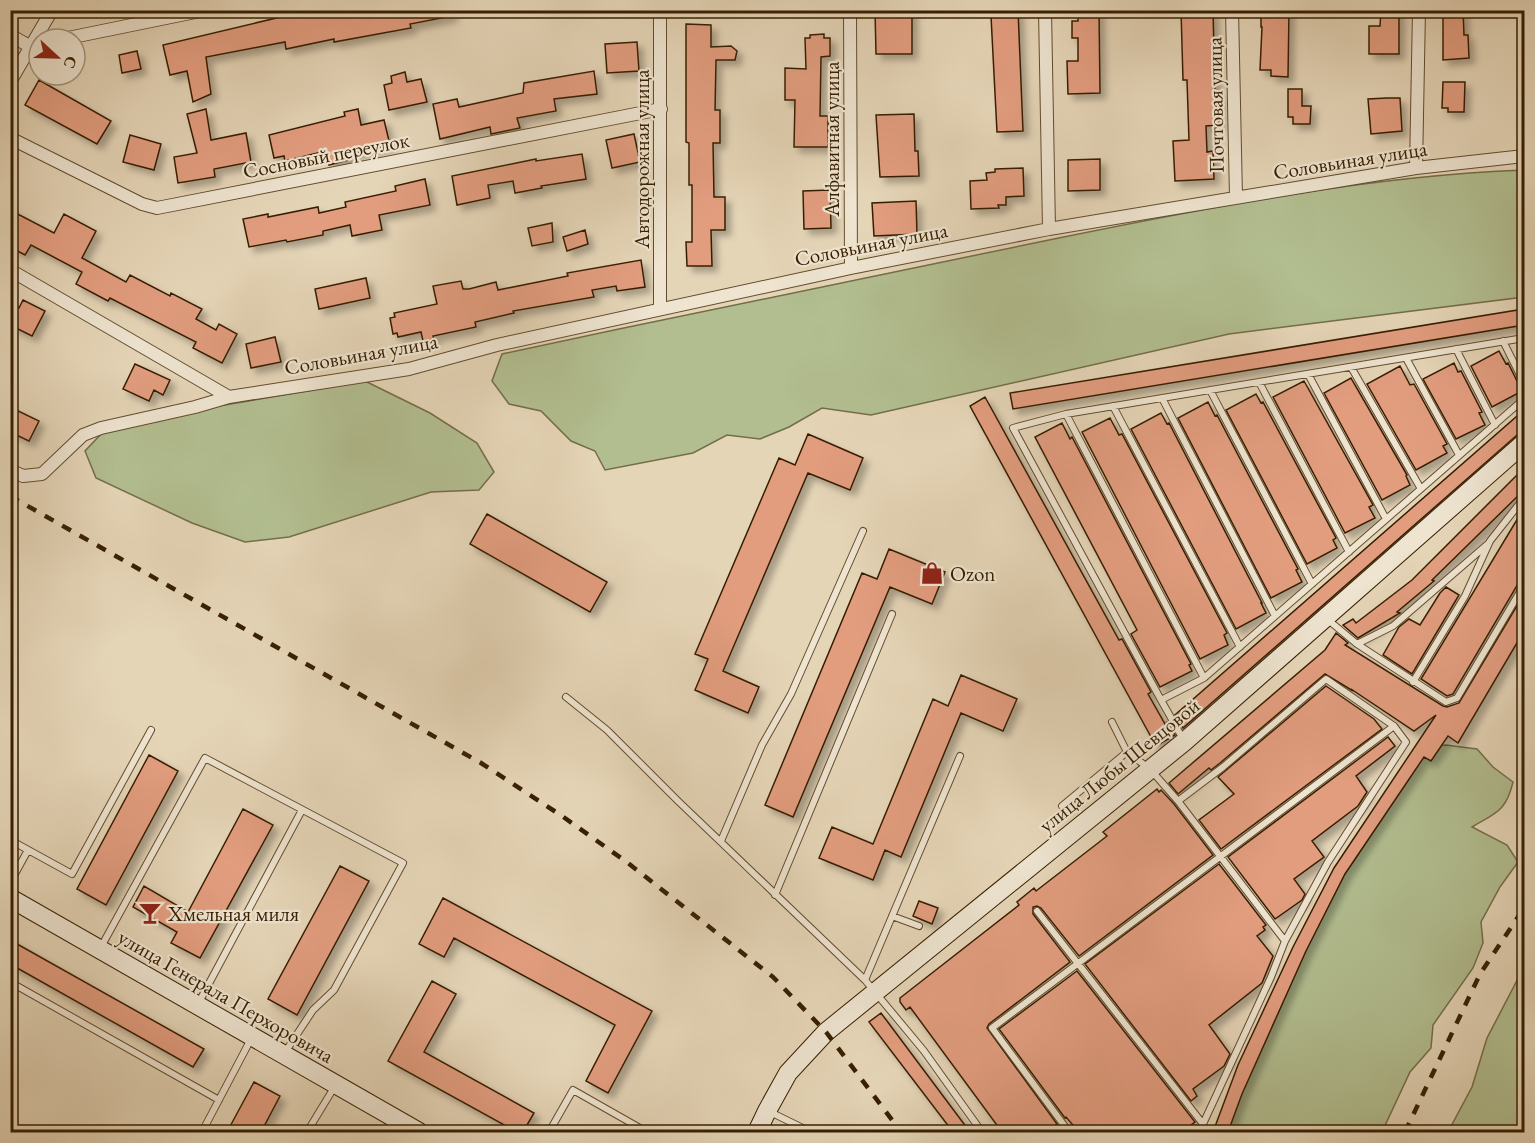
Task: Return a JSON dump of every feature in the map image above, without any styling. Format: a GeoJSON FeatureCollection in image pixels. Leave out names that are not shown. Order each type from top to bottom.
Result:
{"type":"FeatureCollection","features":[{"type":"Feature","properties":{"kind":"street"},"geometry":{"type":"LineString","coordinates":[[44,27],[52,10]]}},
{"type":"Feature","properties":{"kind":"street"},"geometry":{"type":"LineString","coordinates":[[87,34],[205,10]]}},
{"type":"Feature","properties":{"kind":"street","name":"Автодорожная улица"},"geometry":{"type":"LineString","coordinates":[[660,10],[660,308]]}},
{"type":"Feature","properties":{"kind":"street","name":"Алфавитная улица"},"geometry":{"type":"LineString","coordinates":[[850,10],[851,268]]}},
{"type":"Feature","properties":{"kind":"street"},"geometry":{"type":"LineString","coordinates":[[1045,10],[1049,229]]}},
{"type":"Feature","properties":{"kind":"street","name":"Почтовая улица"},"geometry":{"type":"LineString","coordinates":[[1232,10],[1236,198]]}},
{"type":"Feature","properties":{"kind":"street"},"geometry":{"type":"LineString","coordinates":[[1416,168],[1419,10]]}},
{"type":"Feature","properties":{"kind":"street"},"geometry":{"type":"LineString","coordinates":[[10,35],[27,42]]}},
{"type":"Feature","properties":{"kind":"street"},"geometry":{"type":"LineString","coordinates":[[10,81],[27,57]]}},
{"type":"Feature","properties":{"kind":"street","name":"Сосновый переулок"},"geometry":{"type":"LineString","coordinates":[[10,138],[132,199],[157,208],[661,109]]}},
{"type":"Feature","properties":{"kind":"street","name":"Соловьиная улица"},"geometry":{"type":"LineString","coordinates":[[10,470],[23,476],[42,474],[83,435],[101,428],[195,408],[229,397],[409,369],[497,345],[660,308],[1049,229],[1416,168],[1524,156]]}},
{"type":"Feature","properties":{"kind":"street"},"geometry":{"type":"LineString","coordinates":[[10,270],[229,397]]}},
{"type":"Feature","properties":{"kind":"street","name":"улица Любы Шевцовой"},"geometry":{"type":"LineString","coordinates":[[757,1132],[788,1073],[871,986],[1185,742],[1524,443]]}},
{"type":"Feature","properties":{"kind":"street","name":"улица Генерала Перхоровича"},"geometry":{"type":"LineString","coordinates":[[10,897],[419,1132]]}},
{"type":"Feature","properties":{"kind":"lane"},"geometry":{"type":"LineString","coordinates":[[1185,742],[1013,428],[1066,414],[1524,338]]}},
{"type":"Feature","properties":{"kind":"lane"},"geometry":{"type":"LineString","coordinates":[[1503,341],[1524,383]]}},
{"type":"Feature","properties":{"kind":"lane"},"geometry":{"type":"LineString","coordinates":[[1456,349],[1495,425]]}},
{"type":"Feature","properties":{"kind":"lane"},"geometry":{"type":"LineString","coordinates":[[1406,358],[1460,455]]}},
{"type":"Feature","properties":{"kind":"lane"},"geometry":{"type":"LineString","coordinates":[[1351,366],[1421,489]]}},
{"type":"Feature","properties":{"kind":"lane"},"geometry":{"type":"LineString","coordinates":[[1308,374],[1386,519]]}},
{"type":"Feature","properties":{"kind":"lane"},"geometry":{"type":"LineString","coordinates":[[1259,382],[1349,552]]}},
{"type":"Feature","properties":{"kind":"lane"},"geometry":{"type":"LineString","coordinates":[[1210,390],[1312,584]]}},
{"type":"Feature","properties":{"kind":"lane"},"geometry":{"type":"LineString","coordinates":[[1162,398],[1275,616]]}},
{"type":"Feature","properties":{"kind":"lane"},"geometry":{"type":"LineString","coordinates":[[1161,700],[1204,678],[1524,399]]}},
{"type":"Feature","properties":{"kind":"lane"},"geometry":{"type":"LineString","coordinates":[[1113,406],[1240,647]]}},
{"type":"Feature","properties":{"kind":"lane"},"geometry":{"type":"LineString","coordinates":[[1066,414],[1204,678]]}},
{"type":"Feature","properties":{"kind":"lane"},"geometry":{"type":"LineString","coordinates":[[1357,644],[1393,626],[1490,541],[1524,498]]}},
{"type":"Feature","properties":{"kind":"lane"},"geometry":{"type":"LineString","coordinates":[[721,841],[762,745],[791,694],[863,531]]}},
{"type":"Feature","properties":{"kind":"lane"},"geometry":{"type":"LineString","coordinates":[[1413,682],[1465,596],[1490,541]]}},
{"type":"Feature","properties":{"kind":"lane"},"geometry":{"type":"LineString","coordinates":[[1326,618],[1341,633],[1446,702],[1457,698],[1524,585]]}},
{"type":"Feature","properties":{"kind":"lane"},"geometry":{"type":"LineString","coordinates":[[775,895],[892,614]]}},
{"type":"Feature","properties":{"kind":"lane"},"geometry":{"type":"LineString","coordinates":[[1178,801],[1223,767],[1326,679],[1394,726],[1406,742],[1329,862],[1285,941],[1201,1132]]}},
{"type":"Feature","properties":{"kind":"lane"},"geometry":{"type":"LineString","coordinates":[[566,697],[607,730],[871,986],[924,1052],[982,1132]]}},
{"type":"Feature","properties":{"kind":"lane"},"geometry":{"type":"LineString","coordinates":[[1112,722],[1127,752],[1150,769],[1178,801],[1285,941]]}},
{"type":"Feature","properties":{"kind":"lane"},"geometry":{"type":"LineString","coordinates":[[1069,1132],[992,1028],[1394,726]]}},
{"type":"Feature","properties":{"kind":"lane"},"geometry":{"type":"LineString","coordinates":[[10,840],[72,874],[151,730]]}},
{"type":"Feature","properties":{"kind":"lane"},"geometry":{"type":"LineString","coordinates":[[1062,806],[1127,752]]}},
{"type":"Feature","properties":{"kind":"lane"},"geometry":{"type":"LineString","coordinates":[[871,986],[892,916],[960,756]]}},
{"type":"Feature","properties":{"kind":"lane"},"geometry":{"type":"LineString","coordinates":[[100,949],[205,758],[403,863],[334,990],[313,1010],[284,1054]]}},
{"type":"Feature","properties":{"kind":"lane"},"geometry":{"type":"LineString","coordinates":[[198,1005],[302,810]]}},
{"type":"Feature","properties":{"kind":"lane"},"geometry":{"type":"LineString","coordinates":[[10,883],[28,850]]}},
{"type":"Feature","properties":{"kind":"lane"},"geometry":{"type":"LineString","coordinates":[[1037,911],[1203,1124]]}},
{"type":"Feature","properties":{"kind":"lane"},"geometry":{"type":"LineString","coordinates":[[892,916],[919,926]]}},
{"type":"Feature","properties":{"kind":"lane"},"geometry":{"type":"LineString","coordinates":[[10,982],[219,1100]]}},
{"type":"Feature","properties":{"kind":"lane"},"geometry":{"type":"LineString","coordinates":[[202,1132],[252,1036]]}},
{"type":"Feature","properties":{"kind":"lane"},"geometry":{"type":"LineString","coordinates":[[307,1132],[335,1085]]}},
{"type":"Feature","properties":{"kind":"lane"},"geometry":{"type":"LineString","coordinates":[[549,1132],[573,1090],[647,1132]]}},
{"type":"Feature","properties":{"kind":"lane"},"geometry":{"type":"LineString","coordinates":[[767,1111],[811,1132]]}},
{"type":"Feature","properties":{"kind":"green space"},"geometry":{"type":"Polygon","coordinates":[[[1524,170],[1524,297],[1229,334],[871,415],[822,408],[789,427],[760,439],[727,435],[693,453],[605,470],[595,451],[571,441],[541,411],[509,404],[492,381],[502,354],[980,254],[1167,216],[1286,195],[1405,179],[1524,170]]]}},
{"type":"Feature","properties":{"kind":"green space"},"geometry":{"type":"Polygon","coordinates":[[[365,381],[430,413],[477,443],[494,472],[479,490],[431,492],[289,537],[245,542],[192,523],[96,478],[85,451],[103,432],[207,408],[365,381]]]}},
{"type":"Feature","properties":{"kind":"green space"},"geometry":{"type":"Polygon","coordinates":[[[1446,745],[1477,749],[1493,767],[1513,782],[1503,806],[1493,815],[1472,827],[1507,845],[1518,862],[1500,887],[1481,922],[1483,943],[1473,968],[1433,1025],[1431,1048],[1410,1072],[1382,1132],[1224,1132],[1325,903],[1426,747],[1446,745]]]}},
{"type":"Feature","properties":{"kind":"green space"},"geometry":{"type":"Polygon","coordinates":[[[1524,967],[1524,1132],[1448,1132],[1472,1087],[1487,1038],[1524,967]]]}},
{"type":"Feature","properties":{"kind":"building"},"geometry":{"type":"Polygon","coordinates":[[[310,10],[319,10],[319,14],[337,10],[452,10],[452,16],[410,24],[411,28],[334,42],[334,39],[286,49],[285,42],[206,57],[211,94],[193,102],[187,71],[170,75],[163,45],[310,10]]]}},
{"type":"Feature","properties":{"kind":"building"},"geometry":{"type":"Polygon","coordinates":[[[875,10],[912,10],[912,54],[876,54],[875,10]]]}},
{"type":"Feature","properties":{"kind":"building"},"geometry":{"type":"Polygon","coordinates":[[[997,10],[1018,10],[1023,131],[997,132],[991,16],[997,16],[997,10]]]}},
{"type":"Feature","properties":{"kind":"building"},"geometry":{"type":"Polygon","coordinates":[[[1078,10],[1099,10],[1100,93],[1068,94],[1067,61],[1078,61],[1078,38],[1072,38],[1072,21],[1078,21],[1078,10]]]}},
{"type":"Feature","properties":{"kind":"building"},"geometry":{"type":"Polygon","coordinates":[[[1181,10],[1213,10],[1215,93],[1218,93],[1219,125],[1206,126],[1207,152],[1213,151],[1214,179],[1175,181],[1173,141],[1189,140],[1187,80],[1183,80],[1181,10]]]}},
{"type":"Feature","properties":{"kind":"building"},"geometry":{"type":"Polygon","coordinates":[[[1261,10],[1289,10],[1288,77],[1271,76],[1271,70],[1260,70],[1261,10]]]}},
{"type":"Feature","properties":{"kind":"building"},"geometry":{"type":"Polygon","coordinates":[[[1381,10],[1399,10],[1399,54],[1369,54],[1369,26],[1380,26],[1381,10]]]}},
{"type":"Feature","properties":{"kind":"building"},"geometry":{"type":"Polygon","coordinates":[[[1443,10],[1463,10],[1464,35],[1468,35],[1469,58],[1443,60],[1443,10]]]}},
{"type":"Feature","properties":{"kind":"building"},"geometry":{"type":"Polygon","coordinates":[[[686,24],[711,25],[711,47],[731,46],[737,51],[735,60],[716,60],[715,110],[720,110],[720,143],[713,143],[714,197],[725,197],[725,230],[711,230],[712,266],[687,266],[686,242],[692,242],[692,185],[689,185],[689,143],[686,142],[686,24]]]}},
{"type":"Feature","properties":{"kind":"building"},"geometry":{"type":"Polygon","coordinates":[[[824,34],[824,38],[830,38],[830,56],[821,57],[820,116],[828,116],[828,147],[794,147],[795,100],[785,100],[785,68],[806,69],[805,38],[810,38],[810,35],[824,34]]]}},
{"type":"Feature","properties":{"kind":"building"},"geometry":{"type":"Polygon","coordinates":[[[637,42],[639,71],[607,73],[605,44],[637,42]]]}},
{"type":"Feature","properties":{"kind":"building"},"geometry":{"type":"Polygon","coordinates":[[[137,51],[141,69],[122,73],[119,55],[137,51]]]}},
{"type":"Feature","properties":{"kind":"building"},"geometry":{"type":"Polygon","coordinates":[[[594,71],[597,94],[554,99],[556,111],[517,118],[520,128],[491,134],[490,127],[440,139],[433,104],[457,99],[459,107],[523,93],[524,83],[594,71]]]}},
{"type":"Feature","properties":{"kind":"building"},"geometry":{"type":"Polygon","coordinates":[[[405,72],[407,82],[421,79],[427,102],[389,110],[384,85],[392,83],[391,76],[405,72]]]}},
{"type":"Feature","properties":{"kind":"building"},"geometry":{"type":"Polygon","coordinates":[[[1443,82],[1465,82],[1464,112],[1448,112],[1448,108],[1442,108],[1443,82]]]}},
{"type":"Feature","properties":{"kind":"building"},"geometry":{"type":"Polygon","coordinates":[[[35,87],[51,87],[111,121],[97,144],[25,105],[35,87]]]}},
{"type":"Feature","properties":{"kind":"building"},"geometry":{"type":"Polygon","coordinates":[[[1288,89],[1302,89],[1302,106],[1311,106],[1310,124],[1293,124],[1293,117],[1288,117],[1288,89]]]}},
{"type":"Feature","properties":{"kind":"building"},"geometry":{"type":"Polygon","coordinates":[[[1400,98],[1402,131],[1371,134],[1368,99],[1400,98]]]}},
{"type":"Feature","properties":{"kind":"building"},"geometry":{"type":"Polygon","coordinates":[[[206,109],[211,140],[246,133],[251,162],[214,169],[215,177],[178,183],[174,157],[197,153],[187,114],[206,109]]]}},
{"type":"Feature","properties":{"kind":"building"},"geometry":{"type":"Polygon","coordinates":[[[358,109],[361,125],[384,120],[390,145],[347,155],[348,160],[329,165],[326,151],[285,161],[284,156],[274,158],[269,135],[345,116],[344,112],[358,109]]]}},
{"type":"Feature","properties":{"kind":"building"},"geometry":{"type":"Polygon","coordinates":[[[914,114],[915,151],[918,151],[919,176],[880,177],[876,115],[914,114]]]}},
{"type":"Feature","properties":{"kind":"building"},"geometry":{"type":"Polygon","coordinates":[[[634,134],[640,162],[612,168],[606,140],[634,134]]]}},
{"type":"Feature","properties":{"kind":"building"},"geometry":{"type":"Polygon","coordinates":[[[130,135],[161,144],[154,170],[123,162],[130,135]]]}},
{"type":"Feature","properties":{"kind":"building"},"geometry":{"type":"Polygon","coordinates":[[[582,154],[586,179],[541,186],[542,188],[515,193],[513,181],[488,185],[490,198],[457,205],[452,176],[536,159],[536,161],[582,154]]]}},
{"type":"Feature","properties":{"kind":"building"},"geometry":{"type":"Polygon","coordinates":[[[1100,159],[1100,190],[1068,191],[1068,160],[1100,159]]]}},
{"type":"Feature","properties":{"kind":"building"},"geometry":{"type":"Polygon","coordinates":[[[1023,168],[1024,196],[1006,197],[1006,205],[998,205],[999,208],[971,209],[970,181],[987,180],[986,173],[995,172],[995,169],[1023,168]]]}},
{"type":"Feature","properties":{"kind":"building"},"geometry":{"type":"Polygon","coordinates":[[[425,179],[430,205],[379,215],[382,230],[352,236],[350,225],[323,231],[323,235],[249,247],[243,219],[268,214],[268,217],[318,207],[319,213],[346,207],[345,202],[396,191],[395,186],[425,179]]]}},
{"type":"Feature","properties":{"kind":"building"},"geometry":{"type":"Polygon","coordinates":[[[830,190],[831,228],[804,229],[803,191],[830,190]]]}},
{"type":"Feature","properties":{"kind":"building"},"geometry":{"type":"Polygon","coordinates":[[[916,201],[917,234],[874,236],[872,203],[916,201]]]}},
{"type":"Feature","properties":{"kind":"building"},"geometry":{"type":"Polygon","coordinates":[[[10,210],[54,233],[64,214],[96,231],[82,258],[126,282],[130,275],[170,296],[171,293],[202,309],[196,319],[216,330],[219,324],[237,334],[222,363],[193,348],[196,342],[110,298],[108,301],[76,284],[82,272],[31,245],[25,255],[10,247],[10,210]]]}},
{"type":"Feature","properties":{"kind":"building"},"geometry":{"type":"Polygon","coordinates":[[[552,223],[553,242],[532,246],[528,228],[552,223]]]}},
{"type":"Feature","properties":{"kind":"building"},"geometry":{"type":"Polygon","coordinates":[[[585,230],[588,244],[567,251],[563,237],[585,230]]]}},
{"type":"Feature","properties":{"kind":"building"},"geometry":{"type":"Polygon","coordinates":[[[641,260],[645,287],[617,291],[616,286],[592,290],[594,297],[513,311],[514,313],[475,322],[476,327],[433,336],[434,339],[423,341],[421,332],[398,337],[397,333],[393,334],[390,318],[395,317],[394,313],[437,304],[433,286],[461,281],[463,289],[469,289],[496,282],[498,290],[568,276],[567,273],[641,260]]]}},
{"type":"Feature","properties":{"kind":"building"},"geometry":{"type":"Polygon","coordinates":[[[366,278],[370,298],[319,309],[315,289],[366,278]]]}},
{"type":"Feature","properties":{"kind":"building"},"geometry":{"type":"Polygon","coordinates":[[[23,300],[45,311],[32,336],[10,325],[10,311],[14,305],[19,308],[23,300]]]}},
{"type":"Feature","properties":{"kind":"building"},"geometry":{"type":"Polygon","coordinates":[[[1524,309],[1524,325],[1013,409],[1010,393],[1524,309]]]}},
{"type":"Feature","properties":{"kind":"building"},"geometry":{"type":"Polygon","coordinates":[[[275,337],[281,362],[251,368],[246,344],[275,337]]]}},
{"type":"Feature","properties":{"kind":"building"},"geometry":{"type":"Polygon","coordinates":[[[1499,351],[1524,390],[1492,407],[1471,366],[1499,351]]]}},
{"type":"Feature","properties":{"kind":"building"},"geometry":{"type":"Polygon","coordinates":[[[1454,363],[1458,372],[1461,371],[1482,412],[1479,413],[1485,425],[1456,439],[1423,379],[1454,363]]]}},
{"type":"Feature","properties":{"kind":"building"},"geometry":{"type":"Polygon","coordinates":[[[135,364],[170,380],[163,395],[154,390],[149,401],[123,389],[135,364]]]}},
{"type":"Feature","properties":{"kind":"building"},"geometry":{"type":"Polygon","coordinates":[[[1400,366],[1410,385],[1414,384],[1447,444],[1443,446],[1447,453],[1416,470],[1367,384],[1400,366]]]}},
{"type":"Feature","properties":{"kind":"building"},"geometry":{"type":"Polygon","coordinates":[[[1351,378],[1407,475],[1410,485],[1382,500],[1324,393],[1351,378]]]}},
{"type":"Feature","properties":{"kind":"building"},"geometry":{"type":"Polygon","coordinates":[[[1304,381],[1373,505],[1369,507],[1375,518],[1345,533],[1273,397],[1304,381]]]}},
{"type":"Feature","properties":{"kind":"building"},"geometry":{"type":"Polygon","coordinates":[[[1256,394],[1261,403],[1263,402],[1336,538],[1333,540],[1337,548],[1307,564],[1226,410],[1256,394]]]}},
{"type":"Feature","properties":{"kind":"building"},"geometry":{"type":"Polygon","coordinates":[[[985,397],[1119,640],[1122,639],[1151,692],[1148,694],[1165,724],[1167,722],[1175,735],[1156,746],[970,406],[985,397]]]}},
{"type":"Feature","properties":{"kind":"building"},"geometry":{"type":"Polygon","coordinates":[[[1208,402],[1298,569],[1296,570],[1302,582],[1271,598],[1178,418],[1208,402]]]}},
{"type":"Feature","properties":{"kind":"building"},"geometry":{"type":"Polygon","coordinates":[[[10,407],[39,421],[29,441],[10,432],[10,407]]]}},
{"type":"Feature","properties":{"kind":"building"},"geometry":{"type":"Polygon","coordinates":[[[1524,410],[1524,431],[1183,728],[1175,715],[1524,410]]]}},
{"type":"Feature","properties":{"kind":"building"},"geometry":{"type":"Polygon","coordinates":[[[1161,413],[1167,424],[1169,423],[1266,613],[1236,629],[1131,429],[1161,413]]]}},
{"type":"Feature","properties":{"kind":"building"},"geometry":{"type":"Polygon","coordinates":[[[1110,418],[1119,435],[1122,434],[1227,633],[1224,635],[1228,645],[1200,659],[1082,432],[1110,418]]]}},
{"type":"Feature","properties":{"kind":"building"},"geometry":{"type":"Polygon","coordinates":[[[1062,423],[1070,439],[1072,437],[1191,664],[1189,665],[1192,671],[1160,687],[1131,634],[1137,630],[1035,437],[1062,423]]]}},
{"type":"Feature","properties":{"kind":"building"},"geometry":{"type":"Polygon","coordinates":[[[808,434],[863,458],[850,490],[808,473],[723,671],[759,687],[748,713],[695,690],[708,659],[695,654],[779,458],[795,465],[808,434]]]}},
{"type":"Feature","properties":{"kind":"building"},"geometry":{"type":"Polygon","coordinates":[[[1524,468],[1524,490],[1432,580],[1434,581],[1397,612],[1400,613],[1358,638],[1343,625],[1353,619],[1356,623],[1412,580],[1524,468]]]}},
{"type":"Feature","properties":{"kind":"building"},"geometry":{"type":"Polygon","coordinates":[[[1524,508],[1524,580],[1519,582],[1453,694],[1447,696],[1421,679],[1524,508]]]}},
{"type":"Feature","properties":{"kind":"building"},"geometry":{"type":"Polygon","coordinates":[[[487,514],[607,582],[590,612],[470,544],[487,514]]]}},
{"type":"Feature","properties":{"kind":"building"},"geometry":{"type":"Polygon","coordinates":[[[889,549],[945,572],[932,604],[890,587],[793,817],[765,805],[862,573],[877,579],[889,549]]]}},
{"type":"Feature","properties":{"kind":"building"},"geometry":{"type":"Polygon","coordinates":[[[1446,587],[1459,595],[1412,674],[1383,655],[1399,627],[1409,619],[1420,625],[1446,587]]]}},
{"type":"Feature","properties":{"kind":"building"},"geometry":{"type":"Polygon","coordinates":[[[1524,594],[1524,631],[1458,743],[1448,736],[1431,761],[1424,757],[1345,874],[1306,951],[1242,1094],[1228,1132],[1213,1132],[1238,1065],[1293,947],[1334,868],[1436,715],[1414,731],[1325,674],[1220,763],[1211,770],[1209,768],[1178,794],[1169,783],[1325,650],[1336,633],[1348,643],[1345,645],[1443,706],[1459,703],[1524,594]]]}},
{"type":"Feature","properties":{"kind":"building"},"geometry":{"type":"Polygon","coordinates":[[[961,675],[1017,699],[1003,731],[961,713],[901,857],[885,850],[873,880],[819,858],[832,827],[873,844],[933,699],[948,706],[961,675]]]}},
{"type":"Feature","properties":{"kind":"building"},"geometry":{"type":"Polygon","coordinates":[[[1326,686],[1374,719],[1382,729],[1221,849],[1199,820],[1234,794],[1218,777],[1326,686]]]}},
{"type":"Feature","properties":{"kind":"building"},"geometry":{"type":"Polygon","coordinates":[[[1388,737],[1395,746],[1356,776],[1367,792],[1358,806],[1312,841],[1324,857],[1294,879],[1305,894],[1302,900],[1275,919],[1228,857],[1388,737]]]}},
{"type":"Feature","properties":{"kind":"building"},"geometry":{"type":"Polygon","coordinates":[[[149,755],[178,771],[106,905],[77,889],[149,755]]]}},
{"type":"Feature","properties":{"kind":"building"},"geometry":{"type":"Polygon","coordinates":[[[1157,789],[1159,792],[1161,790],[1174,804],[1213,855],[1079,956],[1041,908],[1033,907],[1033,914],[1070,962],[989,1024],[987,1028],[1057,1124],[1045,1132],[1002,1132],[910,1007],[906,1010],[900,998],[1019,905],[1017,902],[1034,888],[1036,891],[1107,836],[1103,832],[1157,789]]]}},
{"type":"Feature","properties":{"kind":"building"},"geometry":{"type":"Polygon","coordinates":[[[243,809],[273,825],[200,958],[171,943],[177,932],[133,907],[144,886],[188,912],[243,809]]]}},
{"type":"Feature","properties":{"kind":"building"},"geometry":{"type":"Polygon","coordinates":[[[1219,864],[1266,925],[1263,927],[1265,930],[1257,936],[1273,956],[1262,983],[1209,1025],[1230,1054],[1224,1066],[1193,1089],[1197,1096],[1191,1101],[1085,964],[1219,864]]]}},
{"type":"Feature","properties":{"kind":"building"},"geometry":{"type":"Polygon","coordinates":[[[340,866],[369,881],[297,1015],[268,999],[340,866]]]}},
{"type":"Feature","properties":{"kind":"building"},"geometry":{"type":"Polygon","coordinates":[[[443,898],[652,1011],[608,1093],[586,1081],[615,1025],[454,938],[444,957],[419,944],[443,898]]]}},
{"type":"Feature","properties":{"kind":"building"},"geometry":{"type":"Polygon","coordinates":[[[919,901],[938,908],[932,924],[913,916],[919,901]]]}},
{"type":"Feature","properties":{"kind":"building"},"geometry":{"type":"Polygon","coordinates":[[[10,940],[204,1049],[193,1067],[10,964],[10,940]]]}},
{"type":"Feature","properties":{"kind":"building"},"geometry":{"type":"Polygon","coordinates":[[[1077,971],[1195,1122],[1181,1132],[1079,1132],[1065,1118],[999,1029],[1077,971]]]}},
{"type":"Feature","properties":{"kind":"building"},"geometry":{"type":"Polygon","coordinates":[[[432,981],[456,994],[424,1052],[534,1113],[523,1132],[517,1132],[388,1061],[432,981]]]}},
{"type":"Feature","properties":{"kind":"building"},"geometry":{"type":"Polygon","coordinates":[[[881,1013],[970,1132],[953,1132],[869,1022],[881,1013]]]}},
{"type":"Feature","properties":{"kind":"building"},"geometry":{"type":"Polygon","coordinates":[[[254,1082],[280,1096],[261,1132],[227,1132],[254,1082]]]}},
{"type":"Feature","properties":{"kind":"railway"},"geometry":{"type":"LineString","coordinates":[[10,496],[481,763],[628,863],[773,977],[826,1032],[901,1132]]}},
{"type":"Feature","properties":{"kind":"railway"},"geometry":{"type":"LineString","coordinates":[[1405,1132],[1480,974],[1524,908]]}},
{"type":"Feature","properties":{"kind":"place","name":"Ozon"},"geometry":{"type":"Point","coordinates":[932,573]}},
{"type":"Feature","properties":{"kind":"place","name":"Хмельная миля"},"geometry":{"type":"Point","coordinates":[150,913]}}]}
